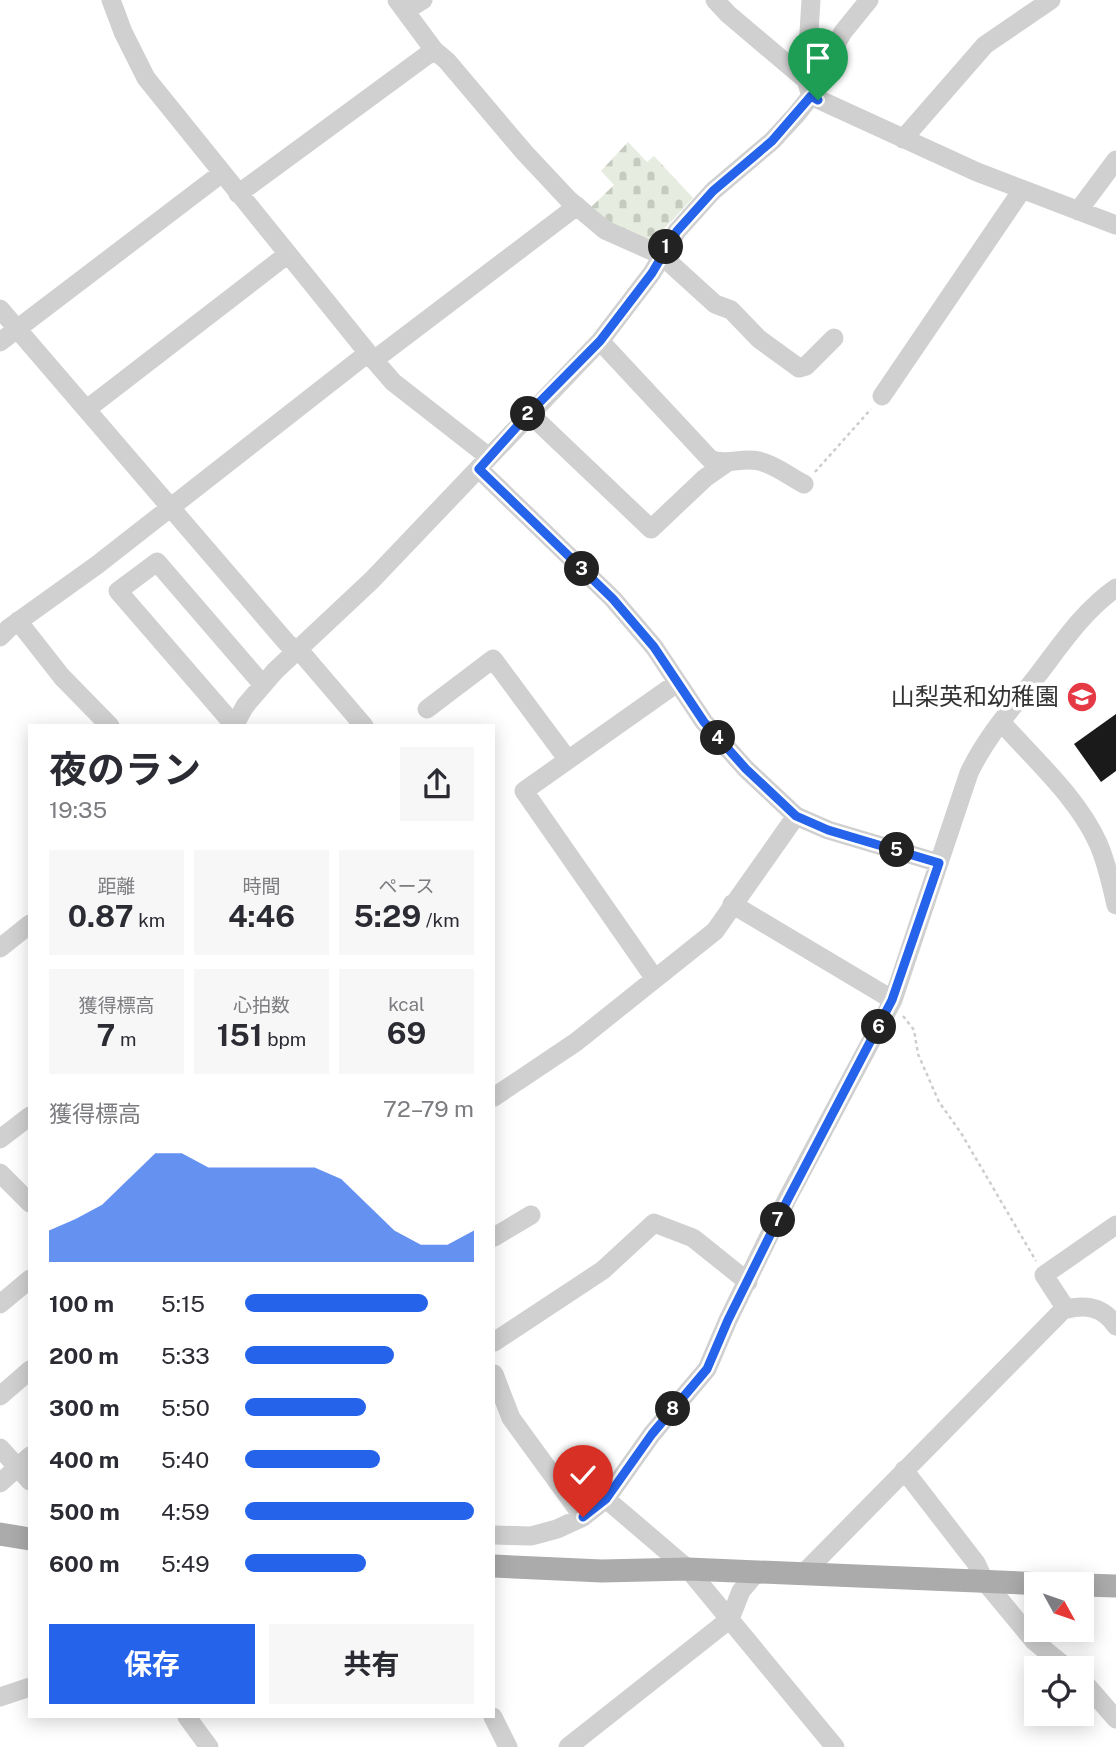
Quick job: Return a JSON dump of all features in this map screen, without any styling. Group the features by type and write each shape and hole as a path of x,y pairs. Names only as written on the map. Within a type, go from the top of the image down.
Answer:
{"main road":[{"path":"0,1534 28,1539"},
{"path":"495,1566 602,1571 688,1569 1024,1583"},
{"path":"1094,1585 1116,1586"}],"street":[{"path":"111,0 122,32 146,78 371,356 393,382 484,463 613,599 654,647 704,722 754,777 796,816 828,830 939,863"},
{"path":"423,0 401,5 434,50 447,61 524,152 577,206 605,230 622,235 661,255 715,304 731,310 759,339 799,368 806,366 834,338"},
{"path":"715,0 809,88 903,139 1022,190 1116,225"},
{"path":"809,88 811,0"},
{"path":"235,724 245,706 296,649 372,580 600,341 652,273 677,231 713,191 772,141 843,32 869,0"},
{"path":"903,139 985,45 1051,0"},
{"path":"238,194 434,50"},
{"path":"1078,211 1116,160"},
{"path":"0,342 11,321 222,173"},
{"path":"883,396 1022,190"},
{"path":"0,637 371,356 577,206"},
{"path":"86,409 288,254"},
{"path":"11,321 287,643 296,649 362,724"},
{"path":"600,341 710,459 720,464 761,461 804,484"},
{"path":"529,413 651,530 705,478 729,462"},
{"path":"232,724 118,591 157,562 263,685"},
{"path":"495,1535 531,1536 557,1529 583,1517 606,1499 652,1434 707,1369 728,1320 788,1199 891,1003 968,773 982,746 1081,619 1116,588"},
{"path":"18,621 62,677 108,724"},
{"path":"427,709 493,659 568,760"},
{"path":"655,979 524,791 677,683"},
{"path":"1001,722 1072,802 1098,842 1116,905"},
{"path":"495,1096 576,1042 715,931 796,816"},
{"path":"732,904 891,1003"},
{"path":"0,948 28,926"},
{"path":"0,1139 28,1118"},
{"path":"0,1173 28,1201"},
{"path":"495,1236 531,1215"},
{"path":"495,1341 603,1270 654,1223 693,1238 748,1282"},
{"path":"1066,1309 1044,1275 1116,1225"},
{"path":"0,1304 28,1281"},
{"path":"803,1574 1066,1309 1075,1306 1095,1308 1109,1316 1116,1326"},
{"path":"0,1396 28,1372"},
{"path":"495,1377 511,1418 583,1517"},
{"path":"0,1448 25,1468 0,1483"},
{"path":"904,1470 976,1563 985,1582 1034,1641 1052,1656"},
{"path":"606,1499 688,1569 835,1747"},
{"path":"568,1747 730,1619 741,1591 757,1572"},
{"path":"0,1697 28,1688"},
{"path":"1094,1693 1116,1718"},
{"path":"188,1718 209,1747"},
{"path":"494,1718 508,1747"}],"path":[{"path":"804,484 883,396"},
{"path":"891,1003 914,1030 918,1054 939,1102 961,1133 1044,1275"}],"green space":[{"path":"628,142 647,162 654,156 693,198 651,243 604,222 590,208 614,185 601,171"}],"building":[{"path":"1116,714 1116,771 1101,782 1074,744"}],"place":[{"name":"山梨英和幼稚園","path":"1082,697"}],"route":[{"path":"583,1517 606,1499 652,1434 707,1369 728,1320 788,1199 892,1000 939,863 828,830 796,816 746,769 704,722 654,647 613,599 479,469 529,413 600,341 652,273 677,231 713,191 772,141 811,96 818,100"}]}
